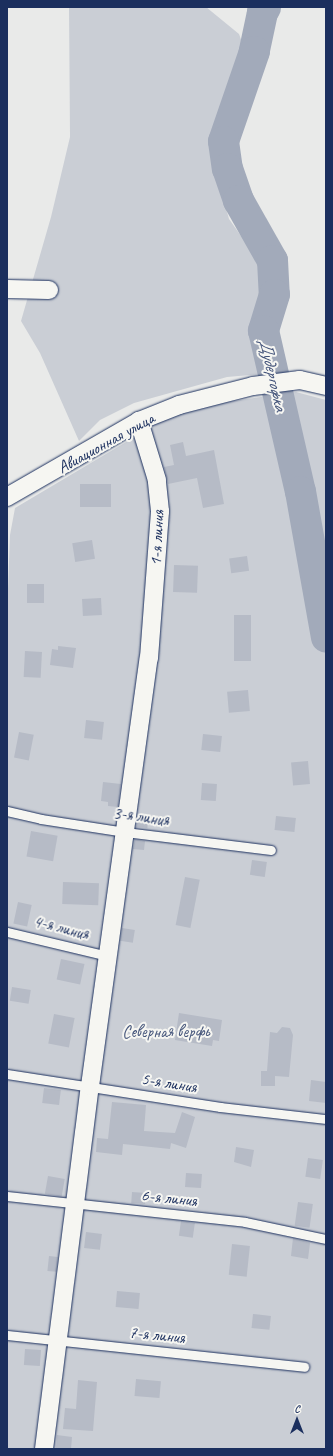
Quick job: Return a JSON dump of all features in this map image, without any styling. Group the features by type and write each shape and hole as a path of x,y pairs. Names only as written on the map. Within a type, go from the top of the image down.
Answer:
{"street":[{"path":"7,289 49,290"},
{"name":"Авиационная улица","path":"7,497 139,420 179,405 240,388 253,386 300,380 326,386"},
{"name":"1-я линия","path":"44,1449 90,1086 149,658 160,511 157,480 139,420"}],"lane":[{"name":"3-я линия","path":"7,811 41,819 125,832 272,850"},
{"name":"4-я линия","path":"7,932 108,956"},
{"name":"5-я линия","path":"7,1074 220,1107 326,1119"},
{"name":"6-я линия","path":"7,1196 246,1222 326,1239"},
{"name":"7-я линия","path":"7,1334 304,1367"}],"green space":[{"path":"69,7 206,7 239,34 243,45 233,68 233,95 215,132 221,190 229,219 241,236 250,241 260,253 265,266 265,287 259,299 254,323 255,338 263,374 227,377 134,403 100,420 79,441 40,353 21,321 51,217 70,137"},
{"name":"Северная верфь","path":"296,392 326,400 326,1449 7,1449 7,616 10,535 15,508 143,432 153,421 206,405"}],"building":[{"path":"183,442 186,456 214,450 224,504 203,508 197,478 168,484 164,467 174,465 170,445"},
{"path":"80,484 111,484 111,507 80,507"},
{"path":"92,540 95,559 75,562 72,543"},
{"path":"247,556 249,571 231,573 229,559"},
{"path":"174,565 198,566 197,593 173,592"},
{"path":"27,584 44,584 44,603 27,603"},
{"path":"101,598 102,615 83,616 82,599"},
{"path":"234,615 251,615 251,661 234,661"},
{"path":"58,646 76,648 73,668 50,665 52,649 58,650"},
{"path":"25,651 42,652 41,678 24,677"},
{"path":"248,690 250,711 229,713 227,692"},
{"path":"86,720 104,722 102,740 84,738"},
{"path":"19,732 34,735 29,760 14,758"},
{"path":"203,734 222,736 220,752 201,750"},
{"path":"308,761 310,784 293,785 291,762"},
{"path":"103,782 121,784 118,807 108,806 108,802 101,801"},
{"path":"202,783 217,784 216,801 201,800"},
{"path":"276,816 296,818 294,832 275,830"},
{"path":"137,820 148,821 147,828 136,827"},
{"path":"31,831 58,836 53,861 26,857"},
{"path":"135,839 145,841 144,850 133,849"},
{"path":"252,860 267,862 265,877 250,875"},
{"path":"185,877 200,880 190,928 176,925"},
{"path":"63,882 99,883 98,905 62,904"},
{"path":"18,902 32,905 27,926 13,924"},
{"path":"122,928 135,930 133,943 120,941"},
{"path":"61,959 84,964 80,985 57,980"},
{"path":"12,987 31,990 29,1004 10,1001"},
{"path":"179,1013 222,1020 219,1041 213,1040 212,1046 175,1040"},
{"path":"54,1014 75,1018 69,1047 48,1043"},
{"path":"282,1027 290,1028 293,1035 289,1077 275,1076 275,1086 261,1086 261,1071 267,1071 270,1032 277,1033"},
{"path":"311,1080 326,1082 326,1103 309,1101"},
{"path":"44,1088 61,1090 59,1105 42,1103"},
{"path":"112,1102 146,1105 144,1131 175,1133 182,1112 195,1117 186,1148 171,1143 170,1149 123,1144 122,1155 96,1152 97,1138 108,1139"},
{"path":"236,1147 254,1150 251,1167 234,1162"},
{"path":"308,1158 323,1160 320,1179 305,1177"},
{"path":"186,1173 202,1174 201,1188 185,1187"},
{"path":"48,1176 65,1179 62,1197 45,1194"},
{"path":"132,1192 146,1193 145,1204 131,1203"},
{"path":"298,1202 313,1204 310,1228 295,1226"},
{"path":"181,1221 195,1223 193,1238 179,1236"},
{"path":"86,1232 102,1234 100,1250 84,1248"},
{"path":"293,1238 310,1243 308,1259 291,1256"},
{"path":"232,1244 250,1246 247,1277 229,1275"},
{"path":"49,1256 58,1257 56,1272 47,1271"},
{"path":"117,1291 140,1293 139,1309 116,1307"},
{"path":"253,1314 271,1316 269,1330 252,1328"},
{"path":"25,1349 41,1350 40,1366 24,1365"},
{"path":"136,1379 161,1381 159,1398 135,1396"},
{"path":"78,1380 97,1382 93,1431 63,1429 65,1408 76,1409"},
{"path":"57,1435 72,1437 71,1449 56,1449"}],"waterway":[{"name":"Дудергофка","path":"265,7 262,12 254,51 223,141 227,168 238,200 272,260 274,294 263,330 300,491 326,637"}]}
